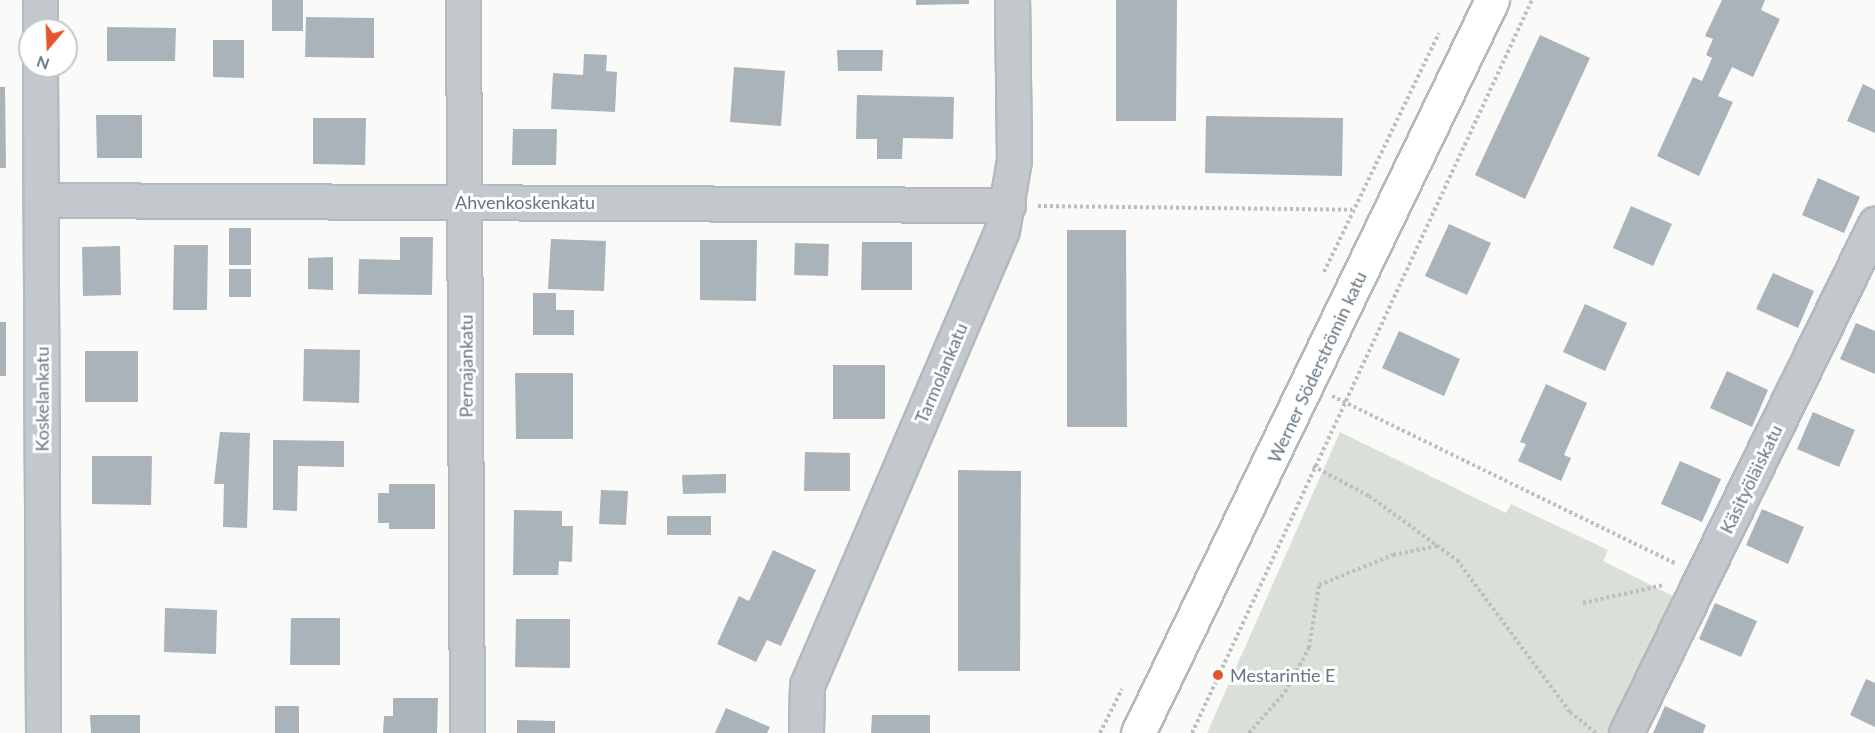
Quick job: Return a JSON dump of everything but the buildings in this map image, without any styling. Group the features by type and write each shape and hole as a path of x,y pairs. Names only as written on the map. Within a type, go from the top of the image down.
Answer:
{"street":[{"path":"40,0 40,18"},
{"name":"Pernajankatu","path":"463,0 468,733"},
{"name":"Tarmolankatu","path":"806,733 807,685 1002,230 1008,206 1014,160 1012,0"},
{"name":"Werner Söderströmin katu","path":"1138,733 1309,385 1492,0"},
{"name":"Koskelankatu","path":"40,78 43,733"},
{"name":"Ahvenkoskenkatu","path":"41,200 1008,206"},
{"name":"Käsityöläiskatu","path":"1626,733 1875,224"}],"path":[{"path":"1192,733 1342,401 1532,0"},
{"path":"1008,206 1352,210"},
{"path":"1309,385 1703,578"},
{"path":"1313,466 1370,496 1438,546 1483,592 1570,712 1596,733"},
{"path":"1249,733 1285,692 1300,666 1313,631 1319,585 1393,555 1438,546"},
{"path":"1583,603 1703,578"}],"shaded area":[{"path":"1340,432 1506,513 1511,504 1608,550 1603,561 1677,598 1612,733 1207,733"}],"place":[{"name":"Mestarintie E","path":"1218,675"}]}
